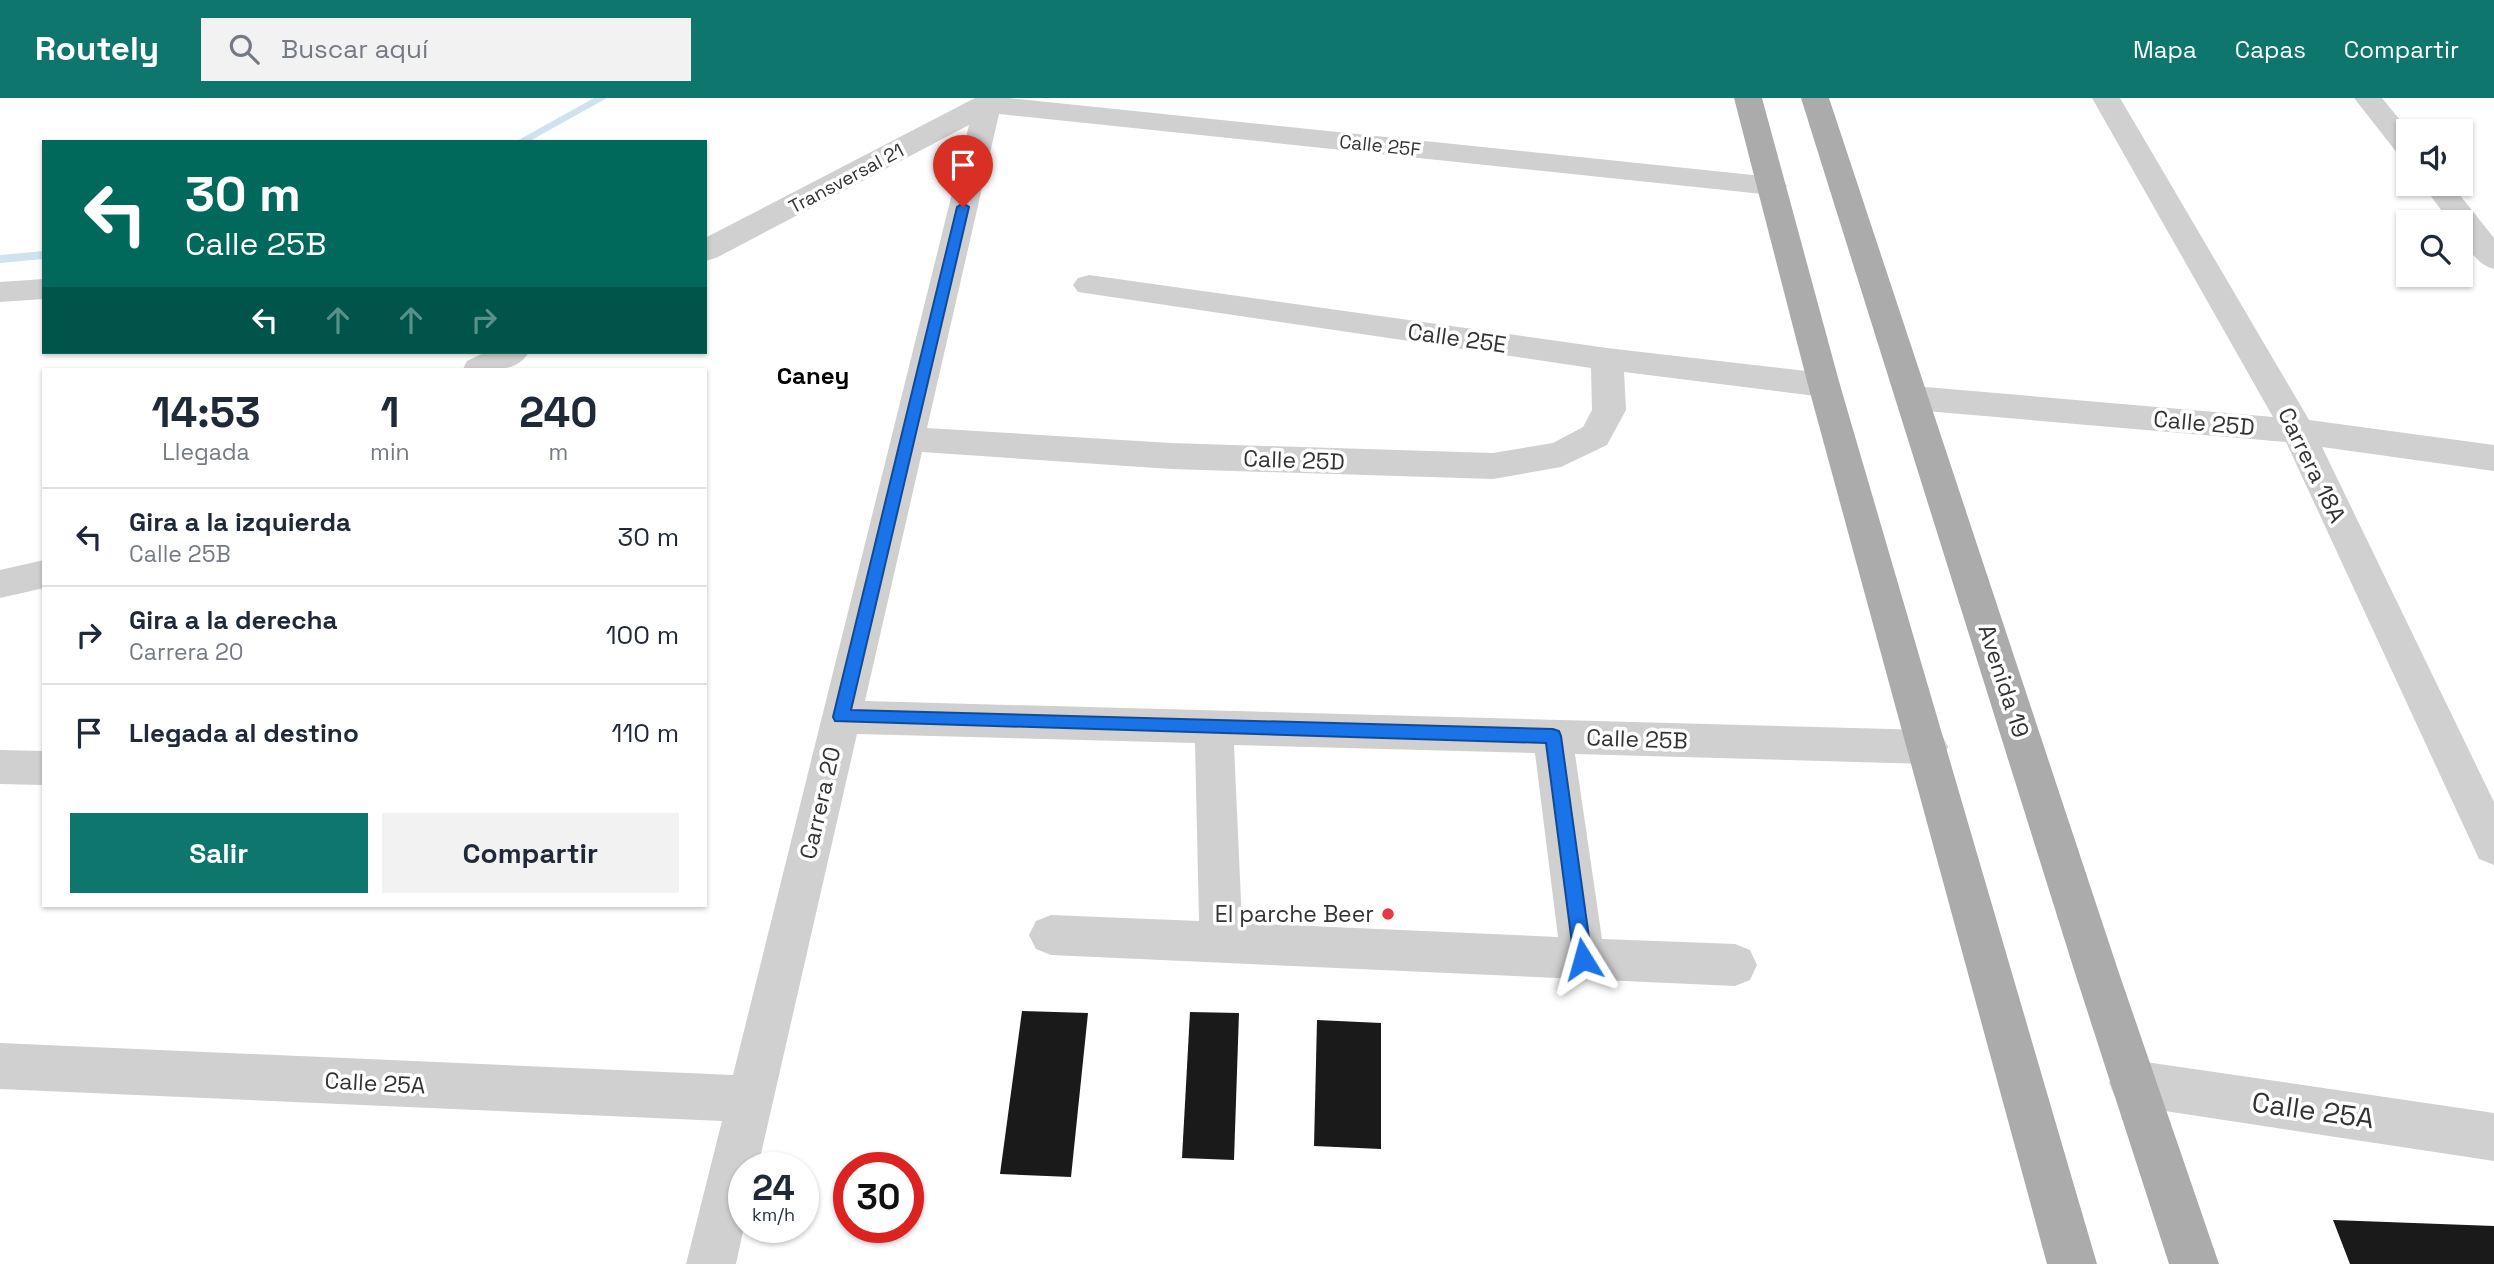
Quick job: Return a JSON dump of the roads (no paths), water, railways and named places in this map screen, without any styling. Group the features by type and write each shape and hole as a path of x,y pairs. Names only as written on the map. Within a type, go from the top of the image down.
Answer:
{"main road":[{"path":"1748,98 1825,385 2072,1264"},
{"name":"Avenida 19","path":"1815,98 1914,398 2132,1083 2194,1264"}],"street":[{"name":"Carrera 18A","path":"2106,98 2298,431 2494,846"},
{"path":"2368,98 2396,133"},
{"name":"Calle 25F","path":"988,101 1772,186"},
{"name":"Transversal 21","path":"707,250 988,101"},
{"name":"Carrera 20","path":"711,1264 988,101"},
{"path":"2444,196 2494,259"},
{"name":"Calle 25E","path":"1089,285 1607,359 1825,385"},
{"path":"0,292 42,289"},
{"path":"481,368 509,354"},
{"name":"Calle 25D","path":"908,439 1171,456 1493,466 1560,454 1595,436 1609,410 1607,359"},
{"name":"Calle 25D","path":"1914,398 2298,431 2494,458"},
{"path":"0,584 42,574"},
{"name":"Calle 25B","path":"841,717 1928,747"},
{"path":"1214,727 1221,943"},
{"path":"1553,736 1583,959"},
{"path":"0,767 42,768"},
{"path":"1051,935 1735,965"},
{"name":"Calle 25A","path":"0,1066 750,1100"},
{"name":"Calle 25A","path":"2132,1083 2494,1137"}],"waterway":[{"path":"524,140 602,98"},
{"path":"0,259 42,255"}],"place":[{"name":"El parche Beer","path":"1388,914"}],"district":[{"name":"Caney","path":"813,376"}]}
